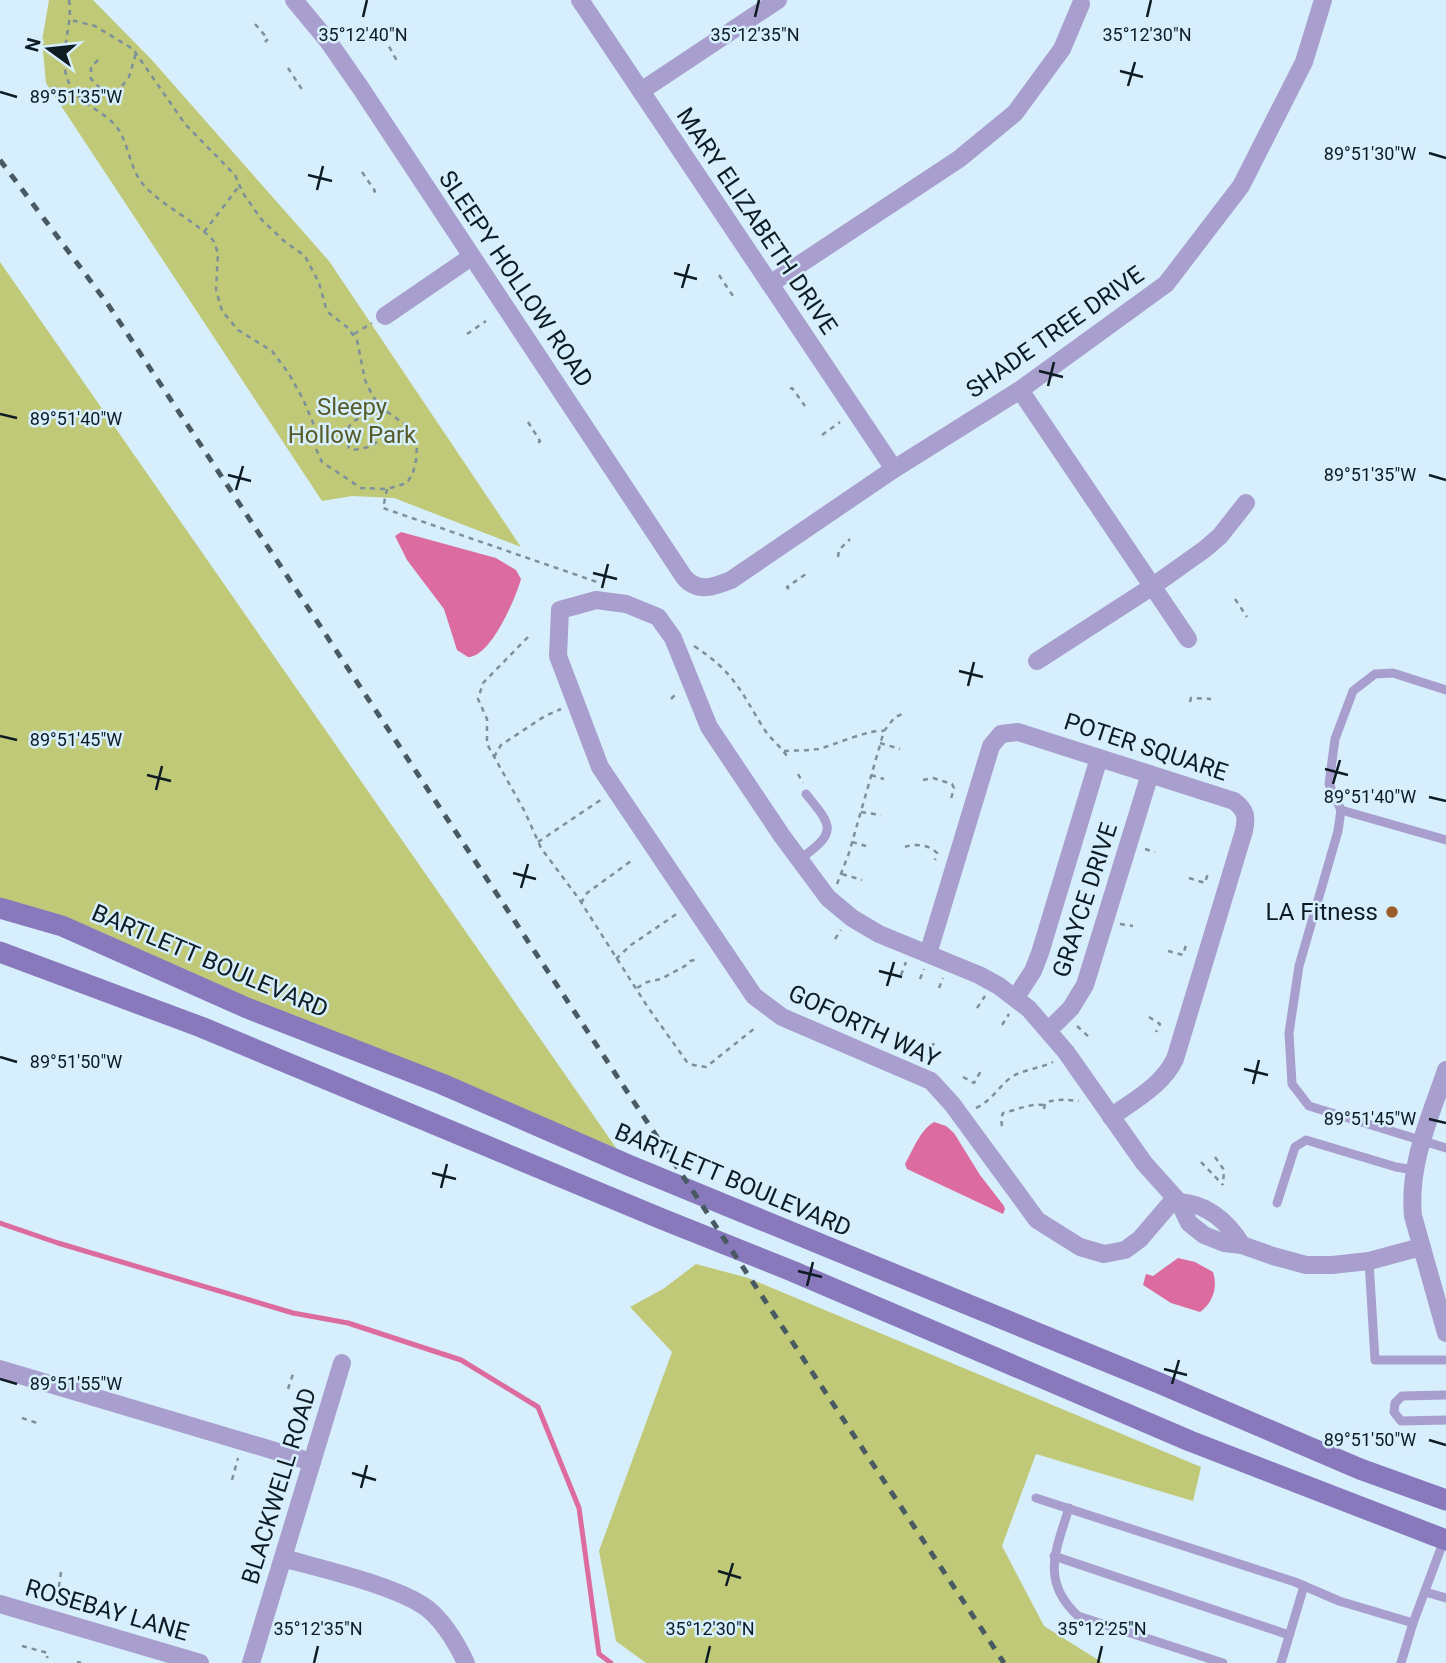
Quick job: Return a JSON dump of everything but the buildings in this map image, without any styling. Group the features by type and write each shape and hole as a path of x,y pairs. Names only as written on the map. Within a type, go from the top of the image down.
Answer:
{"main road":[{"name":"BARTLETT BOULEVARD","path":"0,908 62,926 247,1008 442,1084 628,1165 1360,1469 1446,1500"},
{"path":"0,952 201,1027 662,1219 792,1270 1190,1441 1445,1538"}],"street":[{"name":"SLEEPY HOLLOW ROAD","path":"294,0 329,42 684,577 695,586"},
{"name":"MARY ELIZABETH DRIVE","path":"580,0 894,469"},
{"path":"642,91 778,0"},
{"name":"SHADE TREE DRIVE","path":"695,586 718,586 731,580 894,469 1020,390 1166,284 1241,186 1304,62 1322,0"},
{"path":"770,284 959,159 1015,113 1062,49 1080,4"},
{"path":"385,316 471,257"},
{"path":"1020,390 1188,639"},
{"path":"1037,661 1153,586 1220,536 1246,503"},
{"name":"GOFORTH WAY","path":"799,860 709,727 673,638 658,617 626,604 596,600 560,610 558,656 600,766 748,989 782,1017 916,1072 931,1081 1037,1220 1087,1250 1104,1254 1125,1250 1140,1239 1177,1200"},
{"name":"POTER SQUARE","path":"928,954 991,746 997,737 1018,732 1234,801 1245,813 1246,820 1175,1059 1157,1084 1111,1117"},
{"name":"GRAYCE DRIVE","path":"1014,1003 1041,953 1099,758"},
{"name":"GRAYCE DRIVE","path":"1049,1030 1071,1008 1086,985 1150,774"},
{"path":"799,860 828,898 852,918 879,934 979,975 1049,1030 1158,1181 1177,1200 1201,1206 1220,1218 1242,1245 1306,1265 1369,1261 1422,1247"},
{"path":"1446,1070 1414,1170 1413,1216 1446,1333"},
{"name":"BLACKWELL ROAD","path":"251,1663 342,1363"},
{"path":"0,1369 312,1462"},
{"path":"283,1558 400,1594 422,1605 444,1627 466,1663"},
{"name":"ROSEBAY LANE","path":"0,1604 200,1663"}],"lane":[{"path":"1446,690 1393,673 1375,674 1353,691 1335,739 1329,784 1341,810 1338,831 1298,966 1289,1033 1292,1084 1309,1106 1446,1149"},
{"path":"799,860 820,844 828,826 826,819 806,794"},
{"path":"1341,810 1446,840"},
{"path":"1277,1203 1295,1147 1306,1140 1414,1170"},
{"path":"1369,1261 1375,1360 1446,1360"},
{"path":"1446,1395 1402,1396 1395,1404 1394,1412 1401,1421 1446,1420"},
{"path":"1036,1497 1304,1586 1339,1601 1413,1623"},
{"path":"1069,1508 1054,1556 1053,1575 1069,1608 1079,1616 1223,1663"},
{"path":"1401,1663 1445,1538"},
{"path":"1054,1556 1289,1635"},
{"path":"1281,1663 1304,1586"},
{"path":"1425,1592 1446,1598"}],"path":[{"path":"69,0 71,20 64,69 76,94 118,129 133,169 144,185 204,232 217,247 216,290 222,311 238,330 272,351 289,374 314,425 316,449 322,462 361,488 387,489 407,483 413,473 417,446 414,434 410,428 382,408 372,395 365,380 354,334 330,314 319,283 305,256 261,219 235,175 185,124 136,53 95,26 71,20"},
{"path":"255,24 268,39 265,42"},
{"path":"389,39 386,41 397,61"},
{"path":"98,60 91,67 90,79 102,90 118,91 129,77 136,53"},
{"path":"288,68 303,91"},
{"path":"362,172 375,191 373,193"},
{"path":"204,232 240,185"},
{"path":"719,275 733,296 730,298"},
{"path":"467,334 486,321"},
{"path":"790,389 793,388 805,406"},
{"path":"377,442 354,450 349,448 346,436 356,419 382,408"},
{"path":"528,422 540,441 538,443"},
{"path":"822,435 840,422"},
{"path":"838,556 839,550 850,539"},
{"path":"789,589 788,587 806,574"},
{"path":"1235,599 1247,617"},
{"path":"528,637 491,674 480,692 479,703 487,719 487,744 538,842 582,903 671,1043 693,1066 706,1067 755,1028"},
{"path":"671,699 681,690"},
{"path":"1190,702 1191,698 1211,699"},
{"path":"494,757 501,745 545,716 567,707"},
{"path":"836,885 842,874 884,732 895,717 905,713"},
{"path":"783,751 807,751 877,730 884,732"},
{"path":"880,743 900,748"},
{"path":"871,775 884,779"},
{"path":"923,780 933,778 952,784 954,788 951,799"},
{"path":"538,842 607,796"},
{"path":"860,812 881,815"},
{"path":"852,842 866,846"},
{"path":"905,847 915,844 935,850 935,860"},
{"path":"582,903 587,892 631,861"},
{"path":"1189,878 1205,883 1208,873"},
{"path":"842,874 862,880"},
{"path":"616,959 631,945 684,910"},
{"path":"1114,923 1133,926"},
{"path":"1168,951 1183,956 1186,945"},
{"path":"636,989 699,958"},
{"path":"901,975 908,958"},
{"path":"939,988 945,972"},
{"path":"977,1008 988,991"},
{"path":"1002,1024 1014,1003"},
{"path":"1149,1017 1160,1024 1156,1032"},
{"path":"1073,1020 1091,1039"},
{"path":"918,1051 929,1055 935,1040"},
{"path":"961,1117 992,1098 1017,1074 1046,1066 1066,1052"},
{"path":"963,1077 974,1083 982,1069"},
{"path":"1002,1126 1003,1113 1035,1104 1044,1107 1048,1101 1066,1098 1078,1102 1086,1099"},
{"path":"1201,1162 1223,1185 1224,1170 1215,1157"},
{"path":"288,1389 294,1371"},
{"path":"22,1418 37,1423 36,1426"},
{"path":"232,1480 238,1458"},
{"path":"61,1572 59,1586 66,1592"},
{"path":"284,1622 309,1629"},
{"path":"22,1646 48,1654 47,1658"}],"green space":[{"name":"Sleepy Hollow Park","path":"49,0 93,0 151,59 329,261 521,547 394,498 352,496 322,501 46,83 42,41"},
{"path":"0,262 628,1165 0,908"},
{"path":"696,1264 748,1278 1201,1467 1193,1501 1036,1454 1002,1546 1044,1626 1103,1663 646,1663 616,1641 599,1551 672,1352 630,1307 663,1289"}],"shaded area":[{"path":"401,532 496,558 516,570 521,579 508,612 493,638 476,655 468,657 457,650 444,609 407,560 395,536"},
{"path":"934,1122 946,1126 954,1133 980,1175 1004,1206 1003,1214 907,1169 905,1164 917,1141"},
{"path":"1178,1258 1195,1262 1213,1272 1213,1294 1200,1312 1171,1303 1143,1285 1146,1274 1153,1276"}],"waterway":[{"path":"0,1223 293,1313 348,1323 461,1360 538,1407 579,1508 599,1654 611,1663"}],"railway":[{"path":"0,160 107,303 1004,1663"}],"place":[{"name":"LA Fitness","path":"1392,912"}]}
